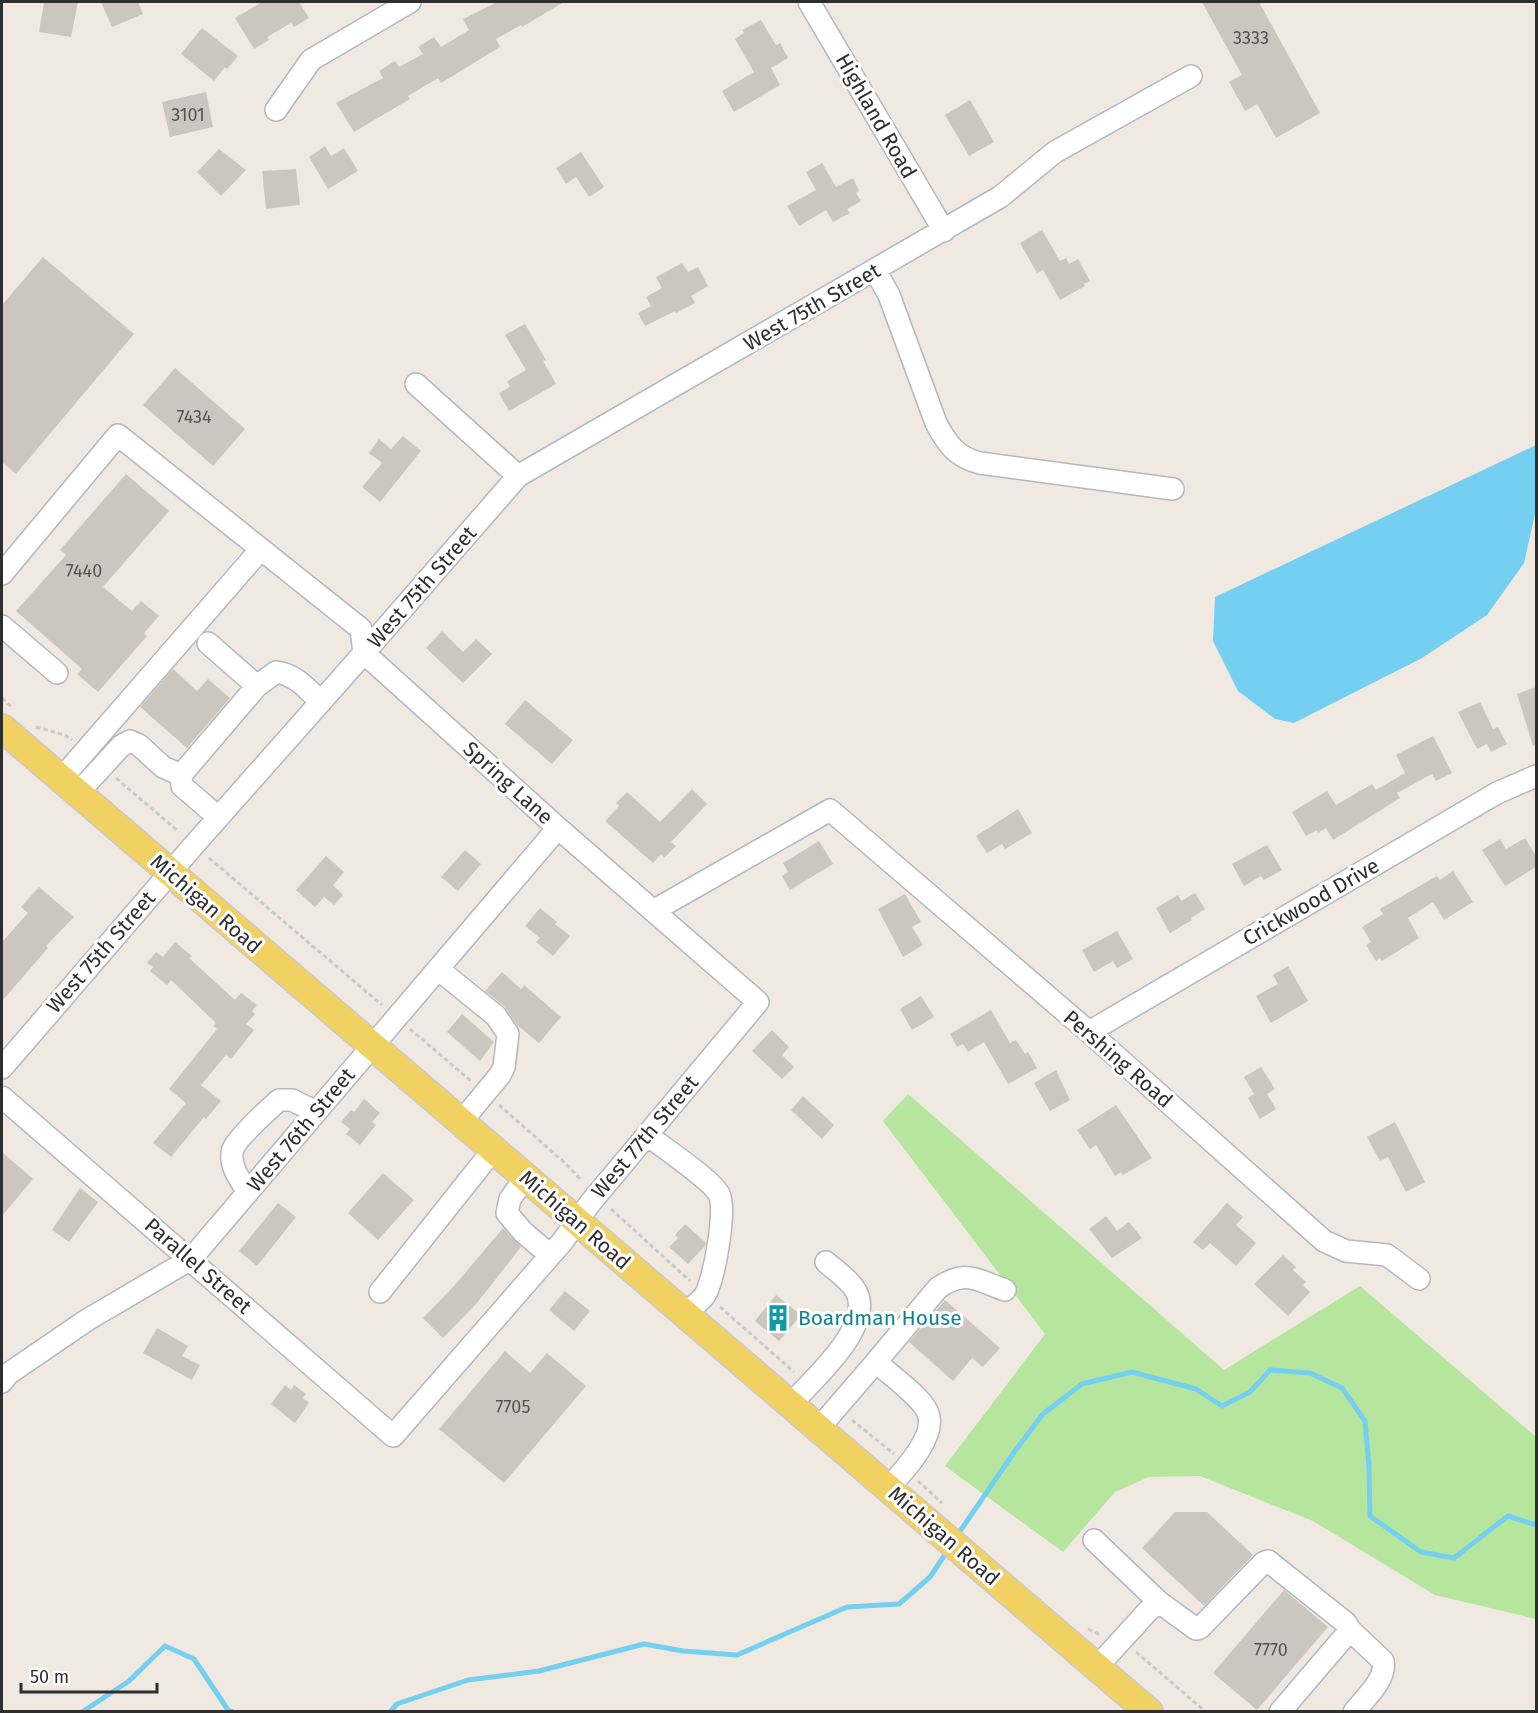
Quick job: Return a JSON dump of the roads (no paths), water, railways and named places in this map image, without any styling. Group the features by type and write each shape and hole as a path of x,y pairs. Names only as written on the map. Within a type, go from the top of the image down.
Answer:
{"main road":[{"name":"Michigan Road","path":"2,728 1149,1712"}],"street":[{"path":"276,110 312,60 410,2"},
{"name":"Highland Road","path":"809,2 944,231"},
{"name":"West 75th Street","path":"2,1068 169,873 519,476 944,231 1000,197 1055,152 1191,76"},
{"path":"875,270 890,295 936,423 944,439 966,459 980,463 1173,489"},
{"path":"416,384 519,476"},
{"path":"2,574 118,435 361,629 364,653"},
{"path":"69,786 266,554"},
{"path":"2,626 57,673"},
{"path":"208,644 257,686"},
{"name":"Spring Lane","path":"364,653 558,828 758,1002"},
{"path":"218,817 182,786 181,775 257,686 276,672 285,673 297,679 321,702"},
{"path":"69,786 130,741 139,745 164,767 181,775"},
{"name":"Crickwood Drive","path":"1089,1032 1497,793 1536,776"},
{"name":"Pershing Road","path":"653,911 830,810 1089,1032 1324,1241 1346,1251 1387,1255 1419,1279"},
{"name":"West 76th Street","path":"2,1382 8,1374 87,1320 191,1259 558,828"},
{"path":"438,969 496,1016 508,1034 504,1067 500,1075 461,1122"},
{"name":"West 77th Street","path":"393,1436 550,1255 591,1202 758,1002"},
{"name":"Parallel Street","path":"2,1097 393,1436"},
{"path":"248,1192 233,1167 233,1149 255,1122 279,1100 292,1100 316,1112"},
{"path":"647,1135 711,1185 720,1196 721,1218 714,1265 705,1294 685,1314"},
{"path":"380,1292 494,1150"},
{"path":"525,1178 510,1198 507,1213 523,1232 550,1255"},
{"path":"791,1404 840,1352 857,1318 859,1304 855,1289 826,1262"},
{"path":"819,1428 938,1288 949,1281 965,1276 1005,1290"},
{"path":"876,1362 920,1401 927,1410 930,1420 928,1435 906,1468 889,1487"},
{"path":"1094,1540 1159,1602 1196,1629 1200,1628 1263,1563 1268,1561 1346,1623 1350,1630 1383,1660 1385,1667 1382,1677 1354,1712"},
{"path":"1097,1667 1159,1602"},
{"path":"1280,1712 1350,1630"}],"water":[{"path":"1536,445 1535,514 1524,563 1487,615 1422,658 1294,723 1275,719 1238,691 1213,641 1215,597"}],"waterway":[{"path":"956,1537 1043,1414 1082,1384 1132,1372 1196,1389 1222,1406 1250,1392 1270,1370 1310,1373 1342,1388 1365,1421 1370,1516 1421,1552 1454,1558 1508,1516 1536,1525"},
{"path":"390,1712 397,1704 468,1680 539,1671 644,1644 683,1651 737,1655 847,1607 899,1604 930,1577 948,1550"},
{"path":"82,1712 129,1681 165,1646 194,1659 228,1710 233,1712"}],"place":[{"name":"Boardman House","path":"778,1318"}]}
